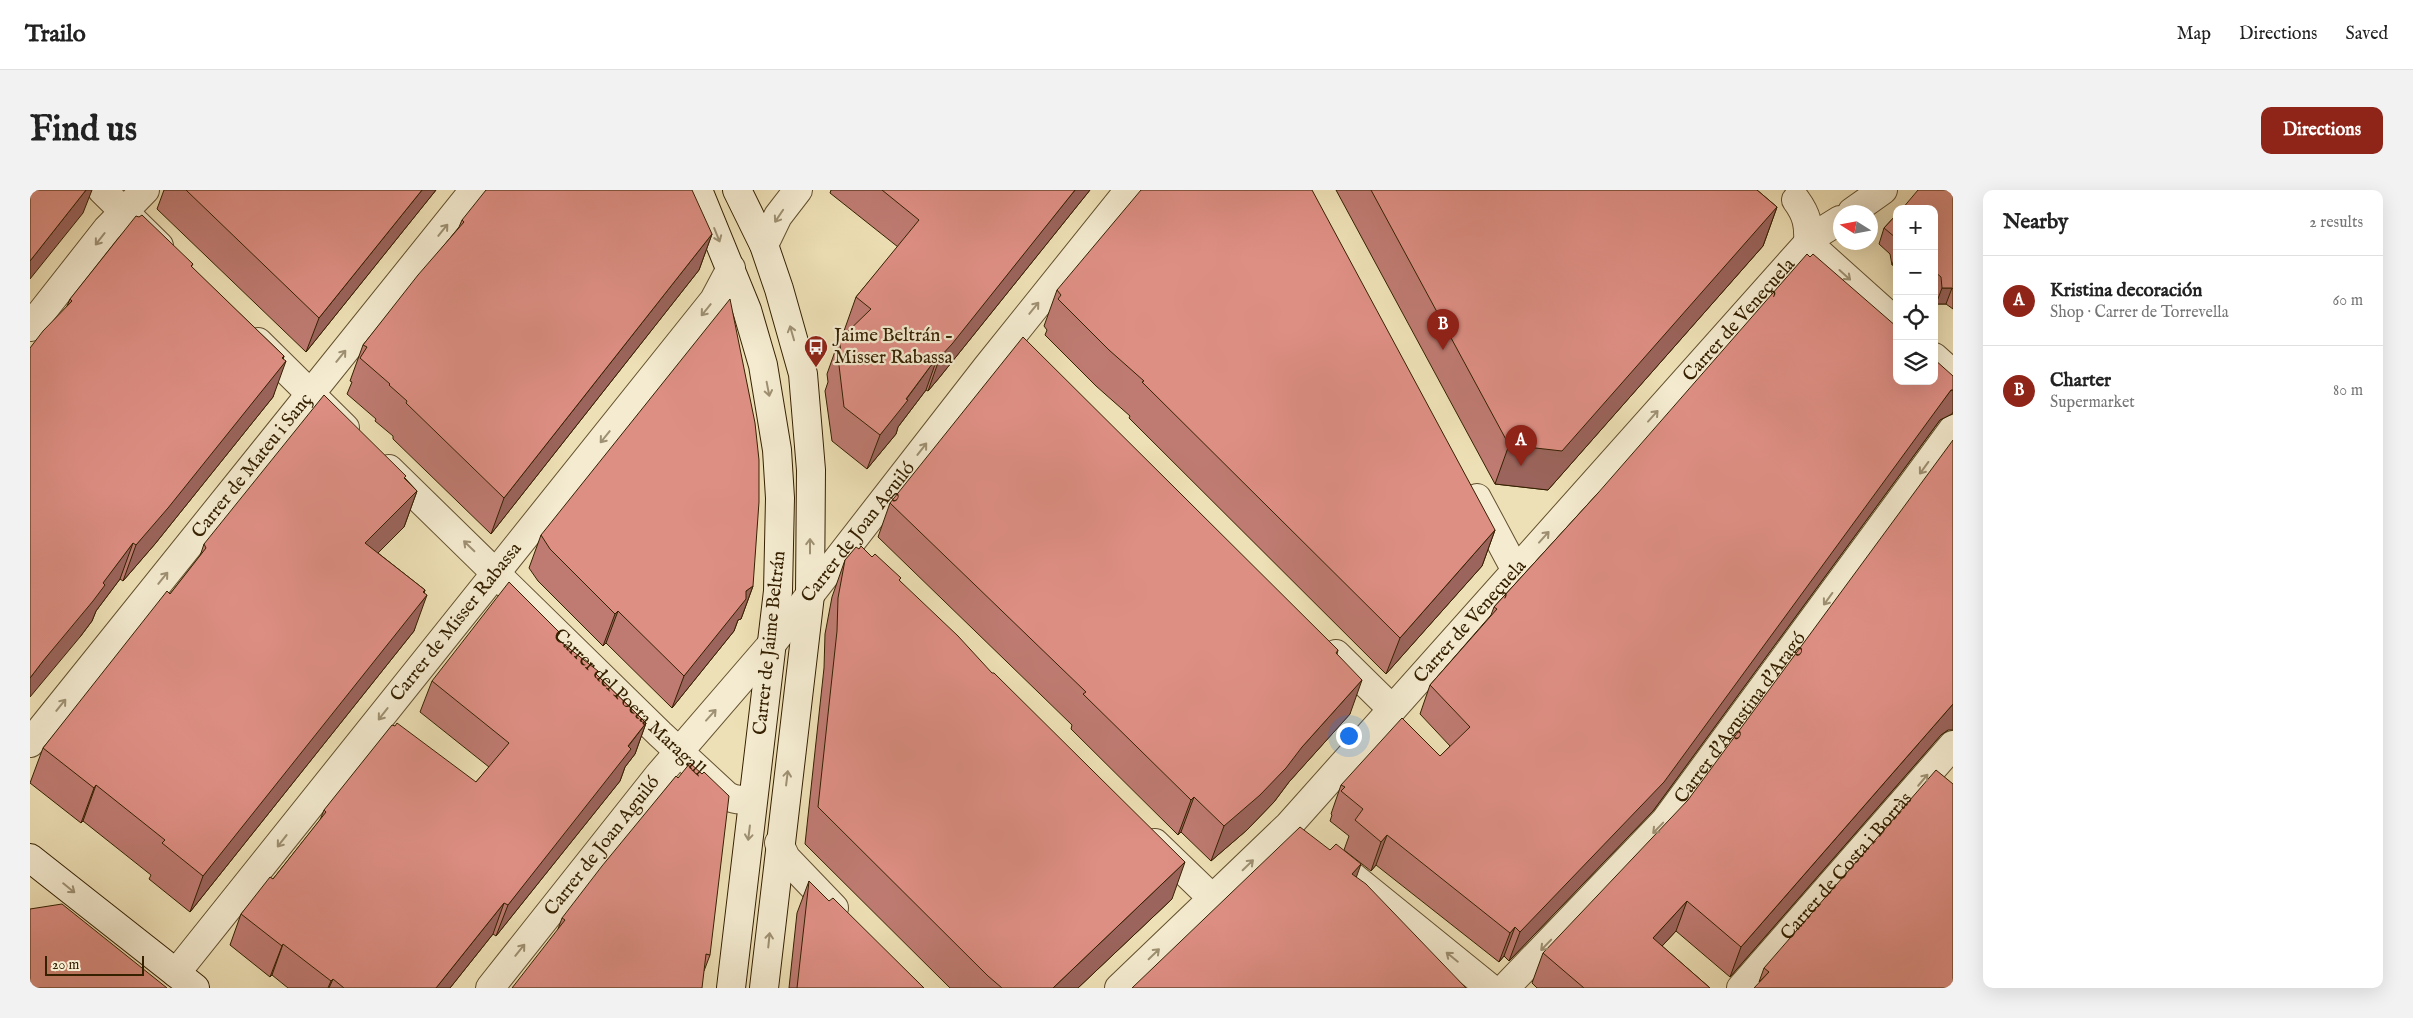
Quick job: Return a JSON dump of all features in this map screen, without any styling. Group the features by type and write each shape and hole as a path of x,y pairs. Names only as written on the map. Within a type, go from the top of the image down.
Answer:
{"street":[{"path":"102,190 126,211 176,262"},
{"path":"30,327 108,229 145,190"},
{"name":"Carrer de Mateu i Sanç","path":"30,743 474,190"},
{"name":"Carrer de Jaime Beltrán","path":"698,190 747,310 763,364 777,450 780,542 778,591 731,988"},
{"name":"Carrer de Jaime Beltrán","path":"737,190 764,245 779,289 803,374 811,470 810,595 779,843 764,988"},
{"path":"764,245 778,216 798,190"},
{"name":"Carrer de Joan Aguiló","path":"490,988 679,751 771,645 810,595 858,552 1021,345 1129,190"},
{"path":"1862,205 1883,190"},
{"path":"1790,195 1815,214 1833,218"},
{"path":"1790,195 1805,213 1809,227 1808,243 1893,319"},
{"name":"Carrer de Veneçuela","path":"1119,988 1289,825 1515,569 1808,243 1833,224"},
{"name":"Carrer de Misser Rabassa","path":"185,980 497,573 714,300 731,268"},
{"name":"Carrer del Poeta Maragall","path":"237,322 727,796 735,800 746,800 753,796"},
{"path":"1938,361 1953,374"},
{"name":"Carrer d'Agustina d'Aragó","path":"1505,988 1665,821 1953,429"},
{"path":"1465,476 1515,569"},
{"path":"1318,637 1392,709"},
{"name":"Carrer de Costa i Borràs","path":"1741,988 1953,745"},
{"path":"1289,825 1312,844"},
{"path":"1139,826 1212,898"},
{"path":"779,843 786,858 792,865 854,927"},
{"path":"31,860 185,980"},
{"path":"1335,862 1490,988"}],"building":[{"path":"30,190 86,190 30,261"},
{"path":"186,190 422,190 319,318"},
{"path":"486,190 692,190 712,234 504,498 406,403 407,401 390,384 360,358 367,347 363,345 418,275 464,222 462,220"},
{"path":"882,190 1075,190 952,344 940,357 938,356 906,399 908,400 880,435 844,407 838,357 842,356 839,340 871,309 856,297 919,220"},
{"path":"1141,190 1312,190 1495,530 1400,638 1142,382 1144,381 1109,350 1058,299 1061,295 1057,290"},
{"path":"1371,190 1757,190 1777,207 1562,451 1509,445"},
{"path":"1918,190 1953,190 1953,289 1942,288 1941,277 1938,274 1938,205 1905,205"},
{"path":"142,215 193,264 191,266 284,356 282,358 286,361 168,508 136,545 133,543 103,583 105,585 93,601 30,678 30,348 43,331 72,301 70,299 136,216"},
{"path":"1893,218 1893,236 1884,228"},
{"path":"1807,254 1810,257 1813,254 1893,324 1893,385 1938,385 1938,363 1953,376 1953,390 1951,390 1664,782 1520,932 1515,927 1510,933 1387,835 1381,842 1355,820 1363,809 1341,791 1345,787 1341,785 1402,718 1440,756 1470,727 1430,685 1497,609 1494,607 1598,493"},
{"path":"730,299 755,423 759,460 759,502 753,586 746,591 746,599 684,676 618,611 615,614 550,549 541,535"},
{"path":"1023,337 1338,650 1336,653 1362,680 1302,747 1286,768 1260,795 1224,826 1194,797 1191,800 1083,694 1086,692 890,503"},
{"path":"324,395 406,476 404,478 417,491 365,543 425,590 423,592 427,595 203,876 162,843 165,840 96,785 94,788 43,748 167,591 170,594 206,548 204,544"},
{"path":"1953,440 1953,704 1741,947 1687,901 1653,938 1710,988 1584,988 1543,953 1688,800"},
{"path":"861,546 872,557 875,554 901,578 899,580 958,636 992,673 1185,862 1053,988 1002,988 818,807 837,631 838,598 845,560 856,547 859,549"},
{"path":"509,582 560,633 556,638 598,671 596,674 646,723 628,746 631,749 508,905 504,903 436,988 344,988 333,979 331,981 283,944 282,946 241,914 270,877 273,879 326,812 324,810 392,725 395,726 397,723 476,782 509,743 432,681"},
{"path":"690,763 702,774 704,772 729,796 710,955 706,954 702,988 512,988 565,920 562,918 602,866 676,776 678,778"},
{"path":"1936,770 1953,784 1953,988 1754,988 1769,972 1764,968"},
{"path":"1300,827 1330,850 1336,844 1361,864 1352,874 1366,884 1466,988 1132,988"},
{"path":"809,881 829,901 833,898 924,988 797,988"},
{"path":"62,904 167,988 30,988 30,909"}],"place":[{"name":"Charter","path":"1443,350"},
{"name":"Jaime Beltrán - Misser Rabassa","path":"816,368"},
{"name":"Kristina decoración","path":"1521,466"}]}
